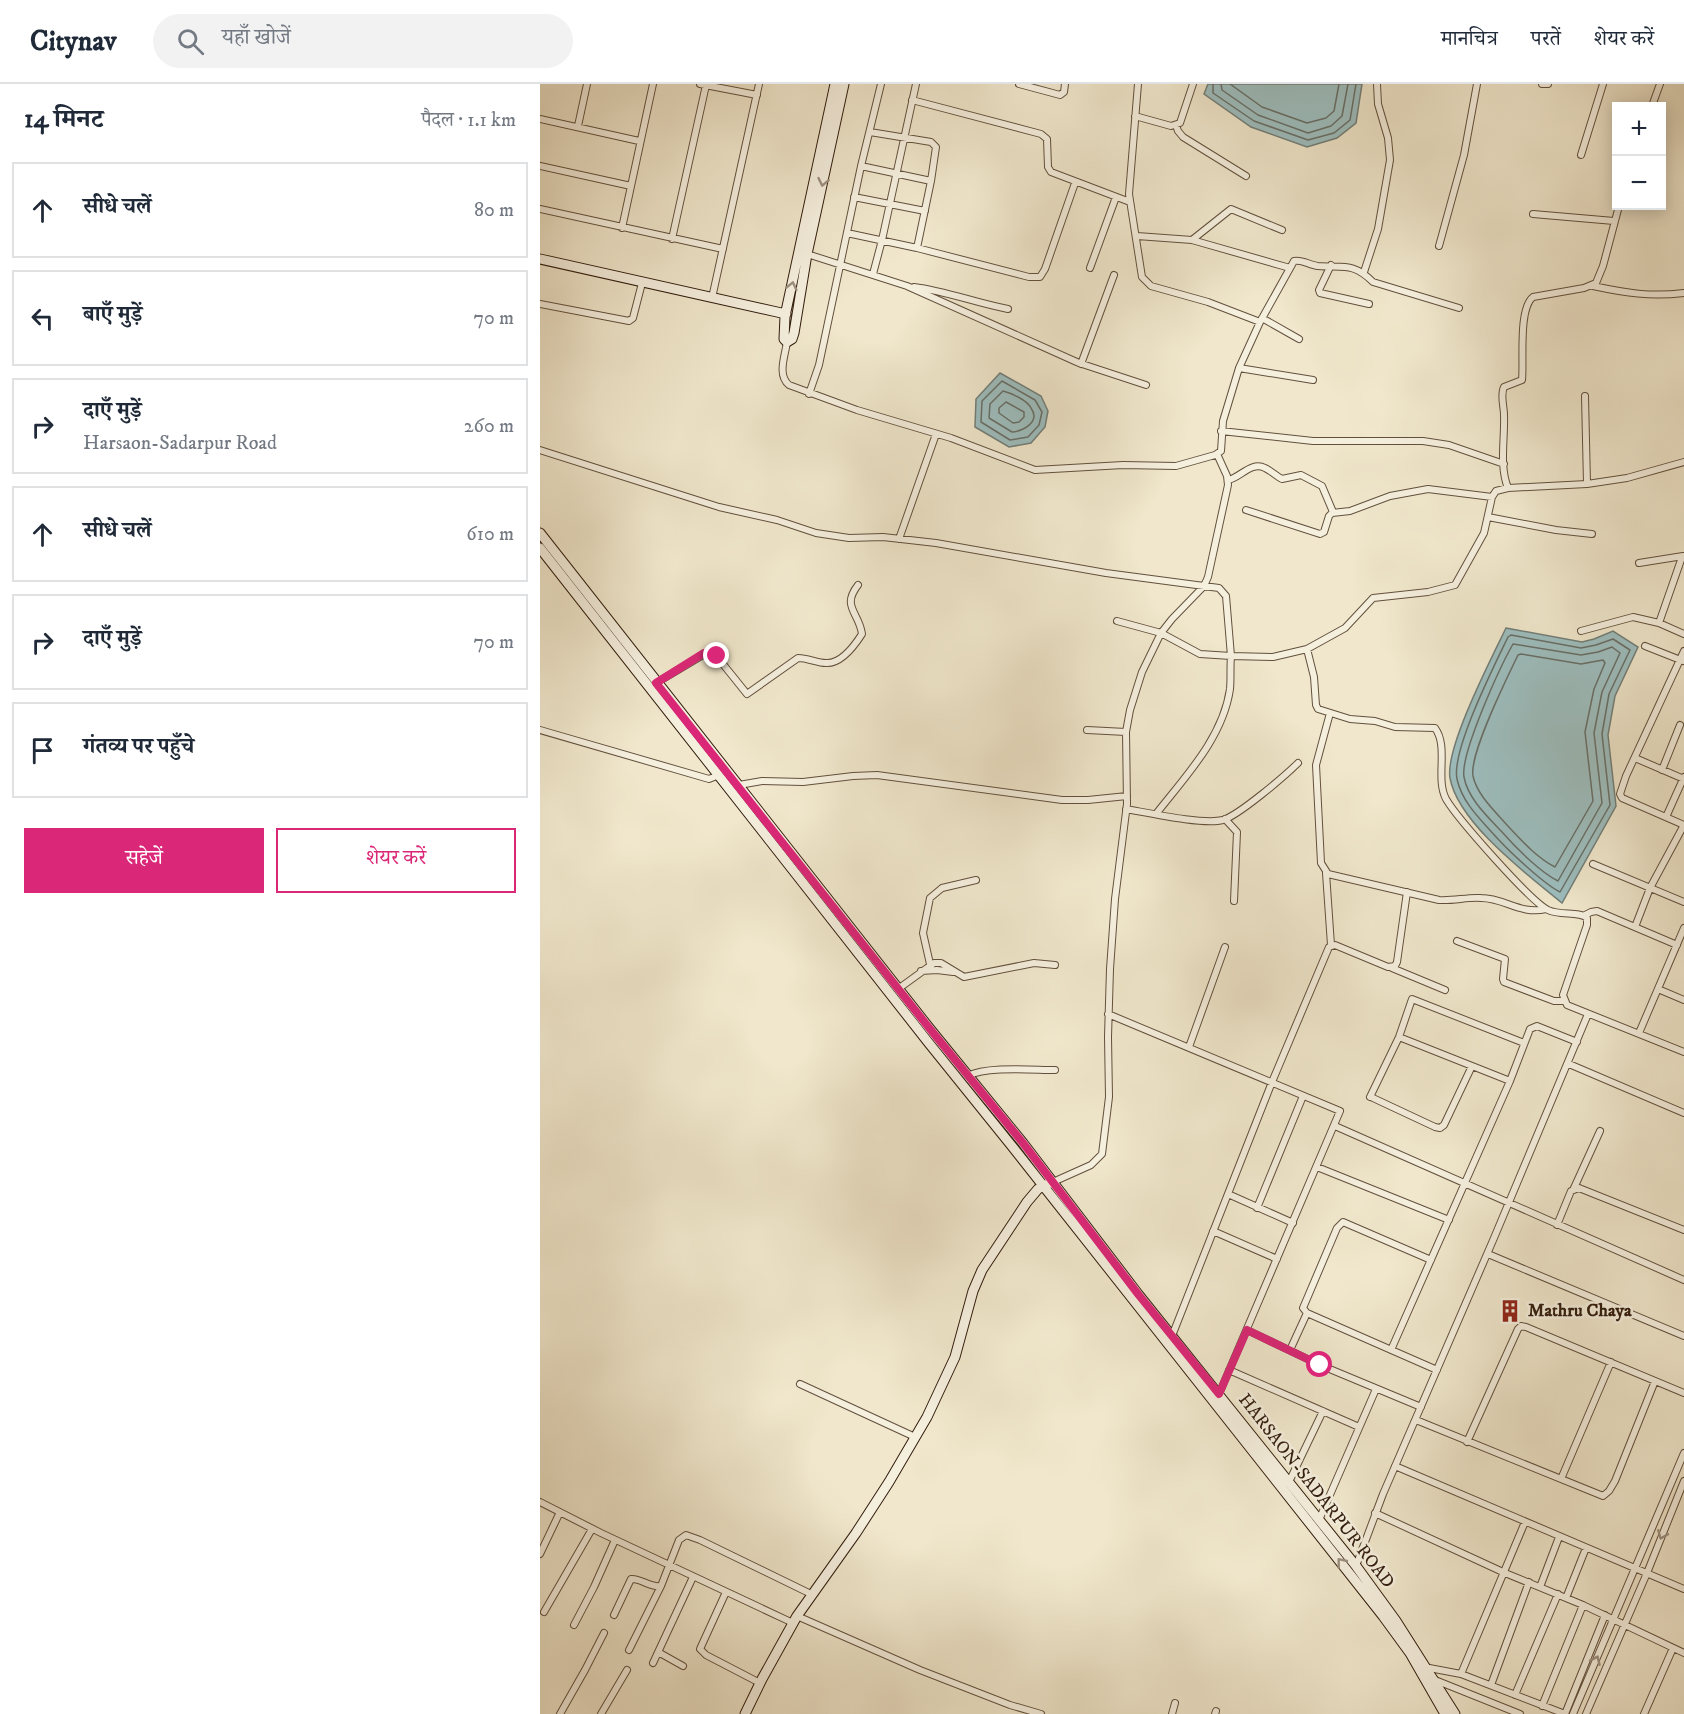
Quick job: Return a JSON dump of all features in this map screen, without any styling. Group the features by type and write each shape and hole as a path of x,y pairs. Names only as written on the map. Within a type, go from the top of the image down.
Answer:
{"street":[{"path":"578,126 587,84"},
{"path":"622,228 652,84"},
{"path":"712,298 759,84"},
{"path":"835,84 825,151 806,242 786,314 784,339 787,342 783,378 789,386 809,394 936,434 1035,470 1124,465 1176,466 1221,451 1221,431 1239,369 1261,320 1294,261 1342,266 1364,272 1373,282 1460,308"},
{"path":"825,151 844,84"},
{"path":"809,394 819,365 854,197 881,84"},
{"path":"873,274 916,84"},
{"path":"1019,84 1060,95 1064,92 1065,84"},
{"path":"1138,84 1130,202 1141,271 1147,284 1261,320 1299,339"},
{"path":"1176,125 1183,119 1193,84"},
{"path":"1364,272 1378,229 1390,160 1388,138 1378,104 1377,84"},
{"path":"1439,246 1464,155 1477,84"},
{"path":"1542,84 1548,84"},
{"path":"1581,155 1603,84"},
{"path":"1653,102 1660,84"},
{"path":"672,239 703,85 757,95"},
{"path":"912,100 1043,135 1048,144 1049,170 1075,183 1130,202"},
{"path":"1135,116 1176,125"},
{"path":"540,119 639,141"},
{"path":"1176,125 1183,137 1246,176"},
{"path":"870,132 934,144 936,150 931,181 917,248"},
{"path":"540,166 631,186"},
{"path":"861,166 931,181"},
{"path":"847,232 1029,277 1040,277 1045,269 1075,183"},
{"path":"854,197 925,211"},
{"path":"1090,268 1116,197"},
{"path":"1191,240 1231,208 1282,230"},
{"path":"540,209 723,249"},
{"path":"1593,285 1599,280 1618,210"},
{"path":"1533,214 1614,221"},
{"path":"1137,236 1191,240 1290,268"},
{"path":"787,342 792,339 794,333 807,254 806,242"},
{"path":"807,254 907,286 1081,364 1146,385"},
{"path":"540,259 786,314"},
{"path":"1331,265 1319,290 1320,293 1369,304"},
{"path":"1081,364 1114,275"},
{"path":"540,304 629,321 633,318 642,283"},
{"path":"1508,488 1504,464 1502,391 1504,387 1522,381 1524,329 1528,303 1533,297 1593,285 1641,295 1669,295 1684,292"},
{"path":"907,286 940,290 979,303 1008,309"},
{"path":"1239,369 1313,380"},
{"path":"1585,396 1587,484"},
{"path":"1221,431 1313,441 1423,441 1449,445 1504,464"},
{"path":"899,539 936,434"},
{"path":"540,450 719,507 777,520 816,533 849,538 872,537 936,543 1117,574 1219,588 1225,594 1231,656 1230,690 1213,736 1190,771 1156,814"},
{"path":"745,1714 759,1683 795,1620 856,1533 915,1437 945,1381 955,1357 977,1279 1027,1202 1048,1184 1091,1165 1102,1154 1109,1097 1108,1014 1115,899 1127,796 1126,732 1142,672 1161,633 1204,586 1208,577 1228,480 1217,454"},
{"path":"1117,621 1161,633 1200,654 1274,657 1307,649 1345,628 1373,598 1428,592 1455,585 1480,542 1492,497 1496,491 1508,488 1587,484 1644,475 1684,462"},
{"path":"1228,480 1237,479 1243,472 1256,466 1265,468 1282,479 1301,475 1322,486 1333,512"},
{"path":"1246,510 1320,534 1324,532 1329,516 1333,512 1350,511 1390,496 1428,489 1492,497"},
{"path":"1488,517 1556,530 1592,534"},
{"path":"540,533 656,683 720,771 738,785 968,1076 1048,1184"},
{"path":"540,548 720,771 928,1042 1048,1184"},
{"path":"1639,563 1683,557 1659,623"},
{"path":"656,683 708,652 714,653 747,694 798,658 828,664 835,663 862,634 850,602 858,585"},
{"path":"1581,631 1633,617 1659,623 1684,634"},
{"path":"1645,646 1682,661"},
{"path":"1307,649 1314,677 1316,707 1350,719 1375,721 1397,727 1436,729 1443,787 1447,801 1489,851 1546,909"},
{"path":"1635,927 1650,888 1684,825 1621,796 1621,791 1682,661 1684,651"},
{"path":"1172,1336 1272,1082 1330,945 1326,873 1321,863 1316,771 1319,748 1330,713"},
{"path":"1662,770 1680,725"},
{"path":"540,730 709,779 720,771"},
{"path":"1087,730 1126,732"},
{"path":"1635,758 1684,778 1666,817"},
{"path":"1126,809 1191,819 1225,819 1274,784 1298,763"},
{"path":"738,785 762,781 803,782 877,775 1062,800 1127,796"},
{"path":"1225,819 1237,832 1234,901"},
{"path":"1593,864 1684,903"},
{"path":"1326,873 1439,900 1456,901 1481,897 1527,911 1546,909 1562,914 1585,915 1597,912 1677,945"},
{"path":"930,964 923,934 930,898 942,888 976,880"},
{"path":"1392,968 1397,962 1407,892"},
{"path":"1585,915 1587,925 1564,987 1564,1001 1567,1005 1588,1014 1684,1052"},
{"path":"1639,1033 1684,928"},
{"path":"1457,941 1505,959 1503,979 1506,982 1554,1001 1564,1001"},
{"path":"1330,945 1335,945 1445,990"},
{"path":"1189,1047 1225,946"},
{"path":"898,989 930,964 941,963 964,977 1034,963 1055,965"},
{"path":"921,971 937,970 957,973"},
{"path":"1658,989 1684,1000"},
{"path":"1472,1066 1444,1125 1440,1128 1371,1097 1399,1037 1412,999 1524,1043"},
{"path":"1108,1014 1303,1096 1340,1109 1335,1126 1219,1394"},
{"path":"1356,1566 1375,1513 1488,1254 1588,1014"},
{"path":"1391,1350 1510,1081 1530,1029 1534,1026 1578,1042"},
{"path":"1399,1037 1510,1081"},
{"path":"1569,1064 1684,1113"},
{"path":"968,1076 976,1072 988,1071 1055,1070"},
{"path":"1257,1208 1303,1096"},
{"path":"1335,1126 1684,1280"},
{"path":"1557,1225 1600,1131"},
{"path":"1317,1167 1449,1220"},
{"name":"HARSAON-SADARPUR ROAD","path":"1048,1184 1356,1566 1396,1621 1444,1714"},
{"name":"HARSAON-SADARPUR ROAD","path":"1048,1184 1423,1670 1434,1679 1455,1714"},
{"path":"1574,1189 1579,1188 1684,1230"},
{"path":"1228,1194 1293,1223"},
{"path":"1431,1260 1343,1222 1337,1228 1304,1306 1304,1311 1437,1370"},
{"path":"1213,1231 1277,1259"},
{"path":"1488,1254 1684,1336"},
{"path":"1290,1350 1307,1313"},
{"path":"1467,1442 1519,1327 1526,1327 1684,1393"},
{"path":"1247,1330 1421,1407"},
{"path":"1561,1479 1611,1362"},
{"path":"1229,1370 1359,1427"},
{"path":"1416,1420 1603,1496 1609,1491 1655,1381"},
{"path":"800,1384 915,1437"},
{"path":"1319,1520 1376,1389"},
{"path":"1289,1482 1323,1411"},
{"path":"1573,1714 1684,1453"},
{"path":"1395,1466 1684,1589"},
{"path":"1586,1714 1684,1481"},
{"path":"540,1502 726,1592 920,1670 1038,1714"},
{"path":"540,1554 560,1512"},
{"path":"1375,1513 1505,1573 1614,1619 1684,1653"},
{"path":"1461,1674 1525,1522"},
{"path":"544,1612 592,1529"},
{"path":"629,1650 661,1586 679,1540 686,1535 812,1594"},
{"path":"1540,1587 1559,1537"},
{"path":"574,1624 615,1540"},
{"path":"1566,1598 1586,1548"},
{"path":"653,1663 693,1577"},
{"path":"614,1615 630,1579 636,1578 655,1587 661,1586"},
{"path":"1491,1685 1529,1582"},
{"path":"726,1592 700,1649 706,1655 759,1683"},
{"path":"1515,1695 1558,1594"},
{"path":"1542,1706 1583,1605"},
{"path":"1423,1670 1461,1674 1565,1714 1605,1615"},
{"path":"560,1714 604,1633"},
{"path":"1644,1714 1673,1648"},
{"path":"658,1652 683,1666"},
{"path":"602,1714 627,1670"},
{"path":"1434,1679 1521,1714"},
{"path":"1172,1714 1175,1703"}],"water":[{"path":"1208,84 1362,84 1356,123 1337,138 1307,147 1251,127 1204,94"},
{"path":"1000,373 1041,396 1048,411 1045,427 1031,443 1009,447 975,427 976,399"},
{"path":"1506,628 1582,642 1613,631 1638,647 1615,696 1608,735 1616,806 1562,903 1496,847 1480,830 1466,813 1450,778 1450,764 1462,726 1480,681"}],"place":[{"name":"Mathru Chaya","path":"1510,1311"}],"route":[{"path":"717,656 712,652 704,653 656,683 1023,1143 1138,1294 1219,1394 1247,1330 1320,1365"}]}
